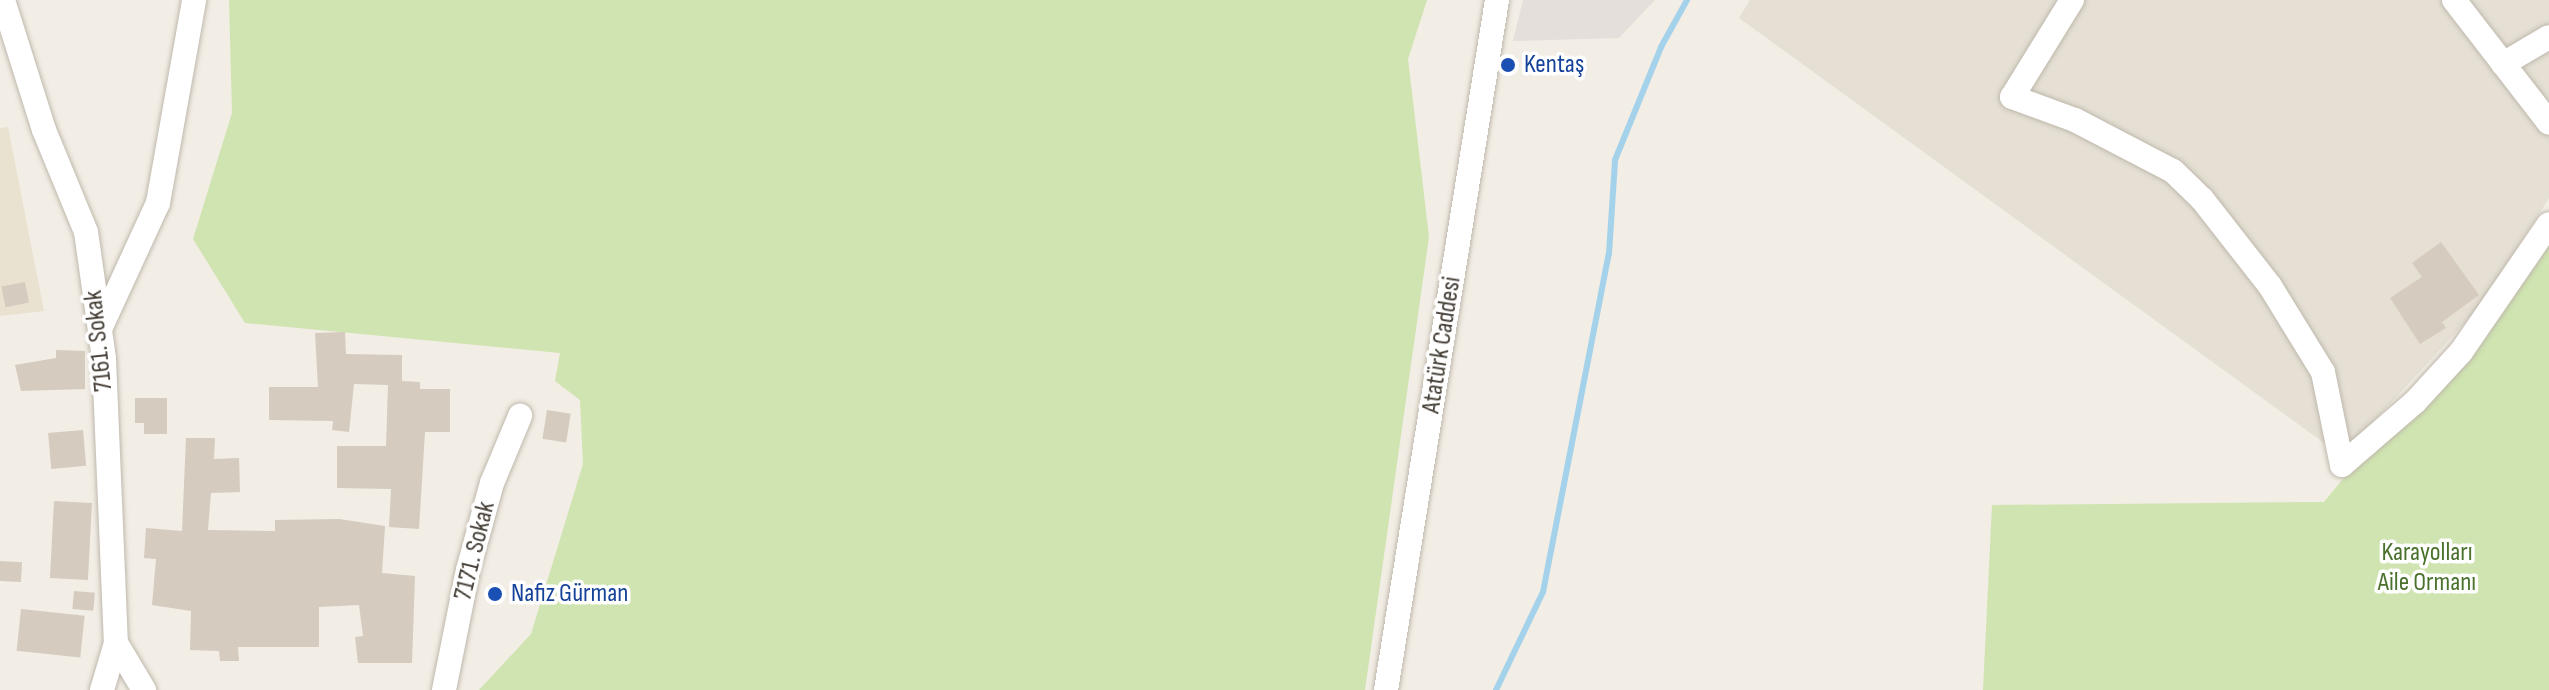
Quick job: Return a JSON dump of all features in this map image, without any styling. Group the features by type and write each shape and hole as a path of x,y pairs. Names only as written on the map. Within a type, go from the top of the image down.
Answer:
{"street":[{"name":"7161. Sokak","path":"3,0 44,130 86,232 100,329 116,643 144,690"},
{"path":"100,329 158,203 194,0"},
{"name":"Atatürk Caddesi","path":"1386,690 1497,0"},
{"path":"2072,0 2012,97 2075,120 2173,171 2202,199 2270,286 2323,372 2342,465 2415,402 2461,352 2549,224"},
{"path":"2454,0 2549,123"},
{"path":"2503,64 2549,37"},
{"name":"7171. Sokak","path":"444,690 468,570 492,483 520,416"},
{"path":"102,690 116,643"}],"shaded area":[{"path":"1523,0 1655,0 1619,38 1513,41"},
{"path":"1750,0 2549,0 2549,198 2481,305 2342,456 1739,18"},
{"path":"8,127 44,311 0,316 0,128"}],"green space":[{"path":"229,0 1427,0 1408,59 1429,237 1365,690 479,690 531,634 583,464 580,400 555,381 560,353 245,323 193,239 232,113"},
{"name":"Karayolları Aile Ormanı","path":"2549,229 2549,690 1983,690 1992,505 2324,502"}],"building":[{"path":"2441,242 2479,295 2442,322 2446,328 2420,344 2390,298 2422,277 2412,263"},
{"path":"25,282 29,303 5,307 1,287"},
{"path":"345,332 346,354 402,355 402,381 420,382 420,389 450,389 450,432 425,432 419,529 389,527 391,489 337,488 337,446 386,446 388,385 354,384 349,432 332,430 333,421 269,420 269,387 318,387 315,333"},
{"path":"56,350 85,351 85,389 21,391 15,365 56,358"},
{"path":"135,398 167,398 167,434 144,434 144,423 135,423"},
{"path":"547,410 571,414 566,442 542,439"},
{"path":"83,430 86,466 51,469 48,433"},
{"path":"186,438 215,438 214,459 239,458 240,492 211,493 208,530 275,531 275,520 339,519 385,526 382,573 415,576 412,663 358,663 355,637 363,636 359,605 319,607 319,647 238,647 239,661 220,661 219,651 190,650 191,611 152,605 156,559 144,558 146,528 182,531"},
{"path":"54,501 92,503 88,580 50,578"},
{"path":"0,561 22,562 21,582 0,581"},
{"path":"74,591 95,593 93,611 72,609"},
{"path":"21,609 85,616 80,657 17,651"}],"waterway":[{"path":"1496,690 1543,592 1609,254 1615,160 1661,47 1687,0"}],"place":[{"name":"Kentaş","path":"1508,65"},
{"name":"Nafiz Gürman","path":"495,594"}]}
